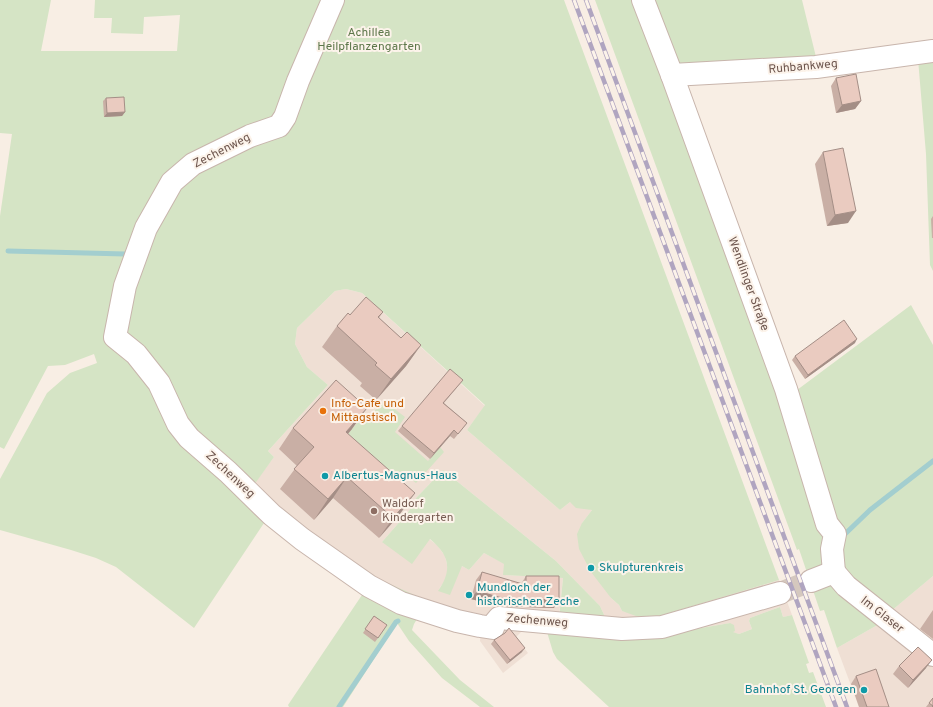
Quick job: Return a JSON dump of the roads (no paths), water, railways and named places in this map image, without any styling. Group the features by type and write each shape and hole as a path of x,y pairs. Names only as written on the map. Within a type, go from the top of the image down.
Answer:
{"street":[{"name":"Zechenweg","path":"333,0 285,117 279,126 250,136 193,164 172,182 146,228 126,286 115,337 136,354 159,383 178,424 189,438 228,472 272,515 302,539 369,586 401,603 457,621 493,628 494,624 499,618 622,629 662,626 780,593"},
{"name":"Wendlinger Straße","path":"643,0 672,75 786,389 827,524 835,534 832,549 834,572"},
{"name":"Ruhbankweg","path":"672,75 816,67 933,51"},
{"path":"811,581 834,572"},
{"name":"Im Glaser","path":"834,572 846,586 933,655"}],"waterway":[{"path":"8,251 125,254 130,252"},
{"path":"845,534 870,510 933,461"},
{"path":"339,707 398,621"}],"tunnel":[{"path":"780,593 811,581"}],"railway":[{"path":"574,0 836,707"},
{"path":"586,0 847,707"}],"place":[{"name":"Info-Cafe und Mittagstisch","path":"323,411"},
{"name":"Albertus-Magnus-Haus","path":"325,476"},
{"name":"Waldorf Kindergarten","path":"374,511"},
{"name":"Skulpturenkreis","path":"591,568"},
{"name":"Mundloch der historischen Zeche","path":"469,595"},
{"name":"Bahnhof St. Georgen","path":"864,690"}],"park label":[{"name":"Achillea Heilpflanzengarten","path":"369,40"}]}
